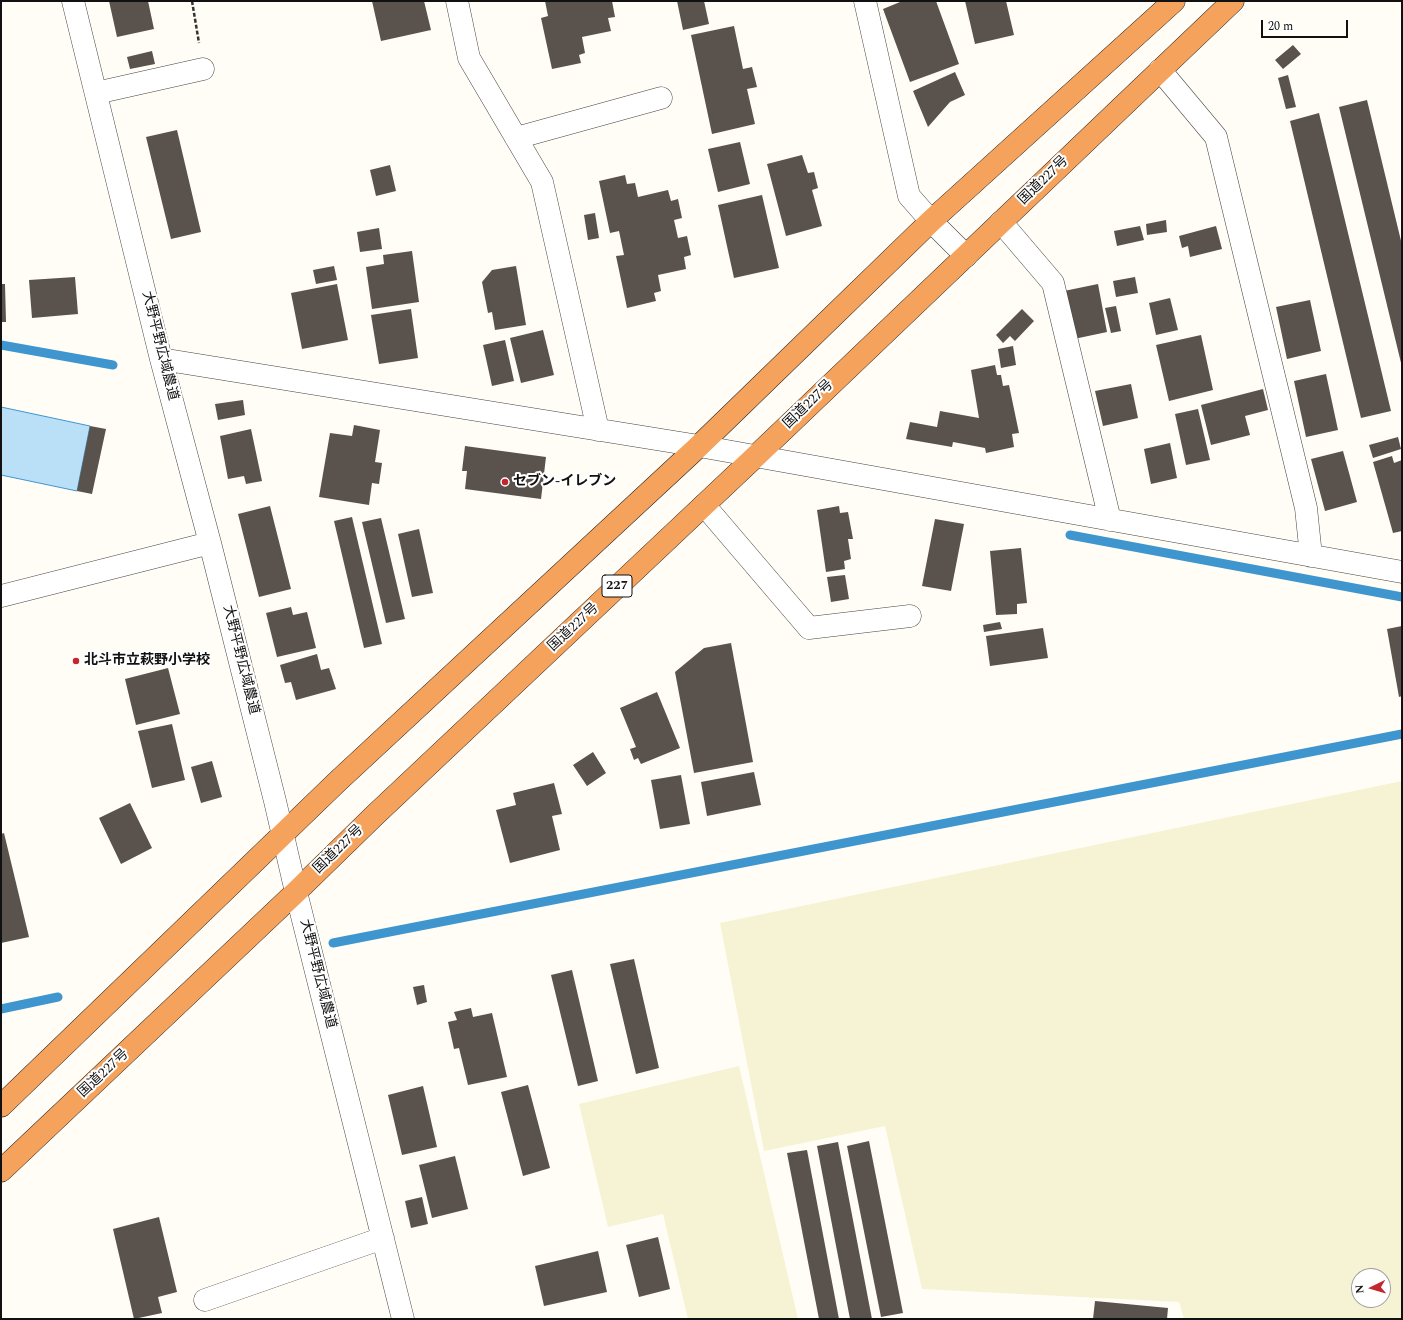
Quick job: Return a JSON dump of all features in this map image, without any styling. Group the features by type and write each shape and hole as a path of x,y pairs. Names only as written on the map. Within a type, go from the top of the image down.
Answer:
{"highway":[{"path":"1,1106 338,781 699,446 931,222 1174,1"},
{"name":"国道227号","path":"1,1171 296,892 375,815 756,456 1233,1"}],"street":[{"name":"大野平野広域農道","path":"73,1 162,359 275,802 296,892 403,1319"},
{"path":"457,1 469,58 542,182 598,430"},
{"path":"864,1 909,196 931,222 966,256"},
{"path":"96,93 203,69"},
{"path":"1160,70 1216,137 1306,508 1311,556"},
{"path":"516,138 662,98"},
{"path":"1001,222 1053,283 1110,520"},
{"path":"162,359 699,446 1402,572"},
{"path":"704,505 809,628 910,616"},
{"path":"1,596 210,543"},
{"path":"205,1300 383,1238"}],"path":[{"path":"192,1 203,69"}],"shaded area":[{"path":"1402,781 1402,1319 1184,1319 1179,1302 922,1289 885,1126 764,1151 720,923"},
{"path":"739,1066 798,1319 688,1319 663,1214 608,1227 579,1104"}],"water":[{"path":"1,407 90,426 77,491 1,475"}],"building":[{"path":"109,1 148,1 154,29 117,37"},
{"path":"372,1 424,1 431,30 381,41"},
{"path":"545,1 612,1 615,17 608,18 611,31 582,37 585,53 579,55 581,63 552,69 541,18 548,16"},
{"path":"677,1 704,1 709,24 683,30"},
{"path":"900,1 936,1 959,64 910,82 883,9"},
{"path":"965,1 1006,1 1014,35 975,44"},
{"path":"734,26 743,69 752,67 757,87 747,89 755,124 712,134 691,35"},
{"path":"1293,45 1301,54 1283,69 1275,60"},
{"path":"152,51 155,64 130,69 127,57"},
{"path":"955,72 965,95 950,102 928,127 913,91"},
{"path":"1288,75 1296,107 1286,109 1278,78"},
{"path":"1367,100 1402,245 1402,367 1339,107"},
{"path":"1319,113 1391,411 1361,418 1290,121"},
{"path":"177,130 201,232 171,239 146,137"},
{"path":"740,142 750,184 718,192 708,149"},
{"path":"802,155 808,173 814,172 818,188 812,190 822,226 786,236 767,164"},
{"path":"390,165 396,191 376,196 370,170"},
{"path":"625,175 627,184 635,183 638,197 668,190 671,201 678,199 682,218 674,220 678,238 687,236 691,255 684,257 686,269 658,275 661,291 654,293 656,301 627,308 616,256 624,255 619,231 610,233 599,181"},
{"path":"762,195 779,268 734,278 718,205"},
{"path":"595,213 599,238 588,240 584,215"},
{"path":"1166,220 1167,232 1147,235 1146,224"},
{"path":"1140,226 1144,240 1117,246 1114,231"},
{"path":"1216,226 1222,249 1190,257 1188,246 1182,248 1179,236"},
{"path":"379,228 382,249 360,252 357,232"},
{"path":"412,251 419,302 372,309 366,267 384,264 383,255"},
{"path":"334,266 337,280 316,284 313,270"},
{"path":"516,266 526,325 495,330 492,312 488,313 482,282 492,270"},
{"path":"75,277 78,314 32,318 29,280"},
{"path":"1135,277 1138,293 1116,297 1113,281"},
{"path":"1,284 5,284 6,322 1,322"},
{"path":"337,284 348,340 302,349 291,293"},
{"path":"1098,284 1107,332 1074,339 1064,291"},
{"path":"1170,298 1178,330 1156,335 1149,303"},
{"path":"1310,300 1321,351 1287,359 1276,307"},
{"path":"1116,306 1121,331 1111,333 1105,308"},
{"path":"411,309 418,358 379,364 371,315"},
{"path":"1022,309 1034,321 1015,341 1010,336 1003,343 996,335"},
{"path":"543,330 554,375 521,383 510,338"},
{"path":"1201,335 1213,390 1169,401 1156,345"},
{"path":"505,340 514,381 492,386 483,345"},
{"path":"1013,346 1016,365 1001,368 998,349"},
{"path":"995,365 997,375 1001,375 1003,386 1009,385 1019,433 1012,434 1014,447 986,453 985,448 953,442 952,447 906,439 910,422 937,427 940,411 979,418 971,370"},
{"path":"1326,374 1338,430 1306,437 1294,381"},
{"path":"1131,384 1138,418 1103,426 1095,391"},
{"path":"1263,389 1268,410 1245,416 1250,435 1211,445 1201,405"},
{"path":"243,400 245,415 218,420 215,404"},
{"path":"1198,409 1210,460 1186,465 1175,414"},
{"path":"354,425 380,430 375,462 382,463 379,484 372,483 369,505 319,497 330,433 352,436"},
{"path":"90,426 106,429 92,494 77,491"},
{"path":"251,429 262,481 246,484 244,476 228,479 220,436"},
{"path":"1398,437 1401,449 1373,458 1369,445"},
{"path":"1170,443 1177,478 1151,484 1144,449"},
{"path":"465,446 546,457 541,499 465,489 467,471 462,471"},
{"path":"1343,451 1357,502 1325,511 1311,459"},
{"path":"1392,456 1394,463 1402,460 1402,531 1393,533 1373,462"},
{"path":"270,506 291,589 259,597 238,514"},
{"path":"839,506 840,513 848,512 853,539 848,539 851,559 844,561 845,569 826,572 817,510"},
{"path":"352,517 382,644 364,648 334,521"},
{"path":"381,518 405,619 386,623 362,522"},
{"path":"935,519 964,524 951,591 922,586"},
{"path":"419,529 433,593 412,597 398,534"},
{"path":"1021,548 1027,603 1017,604 1017,614 996,615 990,551"},
{"path":"845,575 849,599 831,602 827,577"},
{"path":"291,607 293,615 307,612 316,648 277,657 266,613"},
{"path":"1000,622 1002,629 984,632 983,625"},
{"path":"1402,626 1402,696 1399,697 1387,629"},
{"path":"1043,628 1048,658 990,666 986,636"},
{"path":"731,643 753,762 694,773 675,672 704,648"},
{"path":"317,654 321,670 329,668 336,689 296,700 291,682 285,683 280,665"},
{"path":"168,668 180,714 136,725 125,679"},
{"path":"657,692 680,748 641,764 638,758 634,760 630,749 636,747 620,708"},
{"path":"172,724 185,780 152,788 138,731"},
{"path":"593,752 606,773 587,786 573,765"},
{"path":"212,761 222,797 201,803 191,767"},
{"path":"754,772 761,805 707,816 701,782"},
{"path":"681,775 690,824 660,829 651,780"},
{"path":"554,783 562,814 552,816 560,850 510,863 496,810 516,805 513,793"},
{"path":"130,803 152,848 121,864 99,818"},
{"path":"4,833 29,937 1,943 1,834"},
{"path":"634,959 659,1068 636,1074 610,964"},
{"path":"572,970 598,1081 578,1086 551,975"},
{"path":"424,985 427,1002 417,1005 413,987"},
{"path":"471,1008 473,1017 492,1013 507,1077 468,1085 459,1048 454,1049 448,1022 457,1020 454,1012"},
{"path":"528,1085 550,1168 523,1176 501,1092"},
{"path":"423,1086 437,1147 402,1155 388,1095"},
{"path":"869,1141 903,1313 881,1317 847,1146"},
{"path":"838,1142 872,1319 850,1319 817,1146"},
{"path":"807,1150 839,1319 819,1319 787,1153"},
{"path":"455,1156 468,1209 432,1218 419,1165"},
{"path":"422,1197 428,1224 411,1228 405,1201"},
{"path":"159,1217 177,1292 158,1297 162,1313 134,1319 113,1229"},
{"path":"658,1237 670,1289 639,1297 626,1245"},
{"path":"598,1251 607,1292 544,1306 535,1266"},
{"path":"1095,1301 1168,1308 1167,1319 1093,1319"}],"waterway":[{"path":"1,345 113,365"},
{"path":"1070,535 1402,597"},
{"path":"333,943 1402,734"},
{"path":"1,1009 58,997"}],"place":[{"name":"セブン-イレブン","path":"505,482"},
{"name":"北斗市立萩野小学校","path":"76,661"}]}
